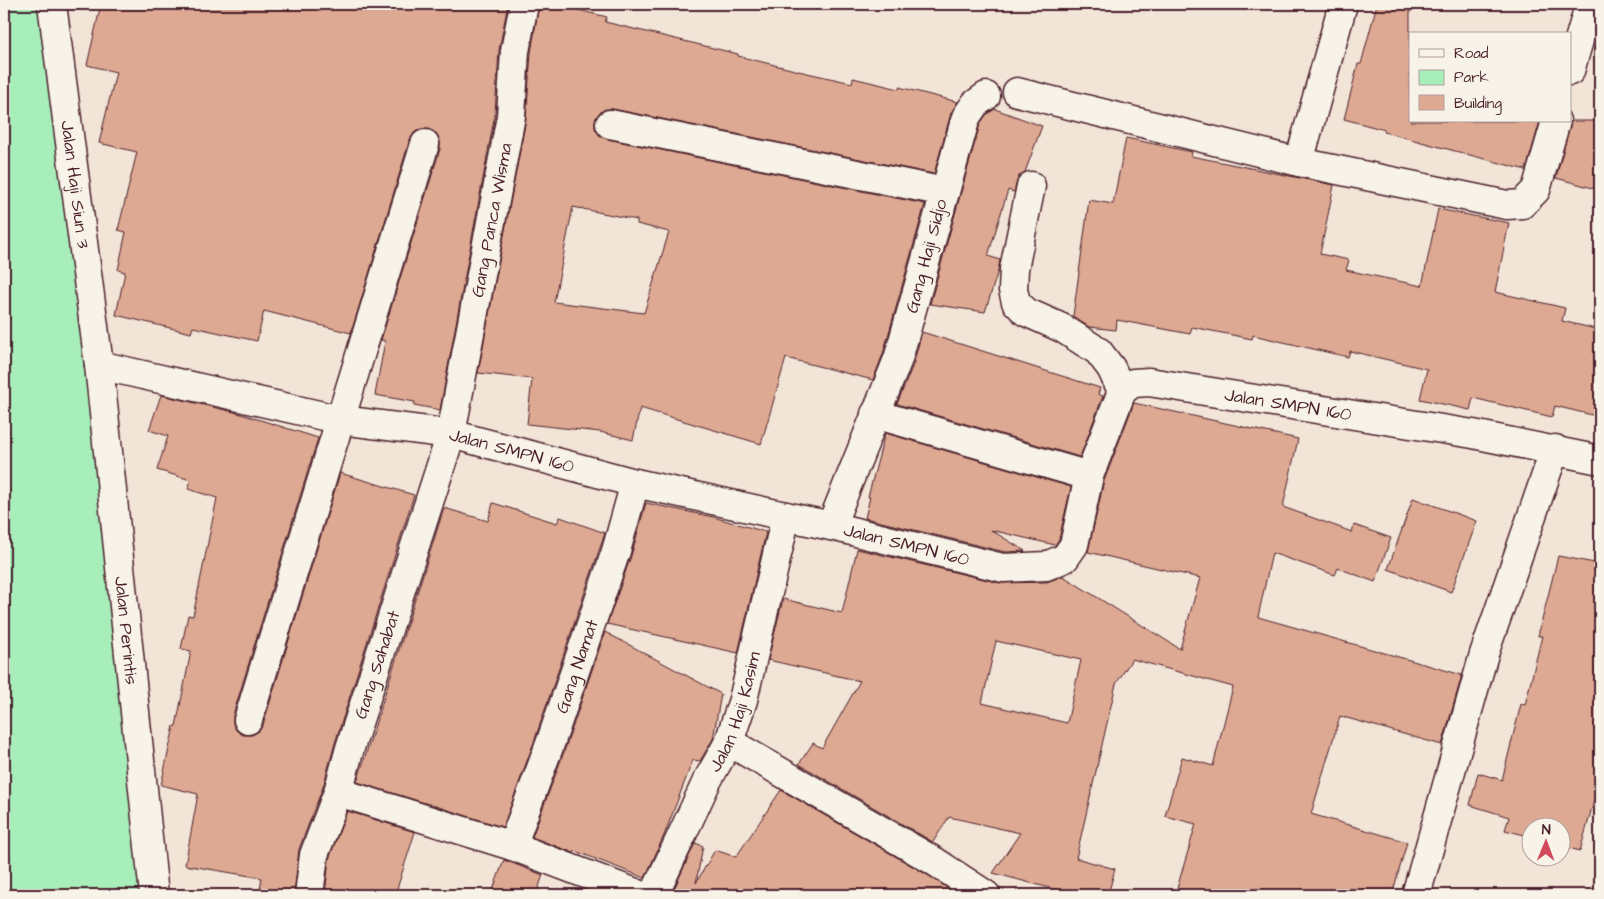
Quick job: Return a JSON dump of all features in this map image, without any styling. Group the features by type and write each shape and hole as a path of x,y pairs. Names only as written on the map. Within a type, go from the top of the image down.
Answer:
{"street":[{"name":"Jalan Haji Siun 3","path":"52,4 99,365"},
{"name":"Gang Panca Wisma","path":"451,434 511,116 515,51 524,4"},
{"path":"1299,162 1343,4"},
{"path":"1572,64 1590,6"},
{"path":"1017,92 1299,162 1507,205 1522,204 1536,190 1556,122"},
{"path":"945,192 966,118 975,104 986,96"},
{"name":"Gang Haji Sidjo","path":"610,124 945,192 898,359 831,526"},
{"path":"248,720 425,144"},
{"path":"1031,186 1014,269 1013,290 1016,302 1026,312 1062,328 1098,351 1111,368 1122,391"},
{"name":"Jalan SMPN 160","path":"99,365 341,420 451,434 635,483 831,526 1003,568 1046,566 1065,558 1074,545 1089,476 1122,391 1133,383 1149,382 1473,434 1555,449 1600,460"},
{"name":"Jalan Perintis","path":"99,365 154,895"},
{"path":"875,414 1089,476"},
{"name":"Gang Sahabat","path":"309,895 314,855 338,792 350,748 451,434"},
{"path":"1416,895 1484,654 1555,449"},
{"name":"Gang Namat","path":"512,846 550,744 616,550 635,483"},
{"name":"Jalan Haji Kasim","path":"654,895 707,781 729,742 743,700 786,516"},
{"path":"729,742 934,861 986,895"},
{"path":"338,792 512,846 641,895"}],"green space":[{"path":"4,4 48,4 154,895 4,895"}],"building":[{"path":"101,4 508,4 499,50 495,114 440,410 414,405 415,402 375,395 385,341 381,340 440,149 440,141 437,134 429,129 421,129 415,132 410,139 351,333 264,311 257,341 193,327 191,333 116,315 125,272 118,270 126,232 118,230 137,152 99,143 116,72 87,65"},
{"path":"539,4 554,4 607,17 605,22 738,54 738,56 807,73 852,83 853,78 958,102 951,113 934,174 613,109 605,109 599,113 595,120 595,129 600,136 607,139 925,204 883,354 873,380 786,358 761,444 640,408 633,440 600,432 527,424 532,379 478,373 526,119 531,53","holes":["573,207 637,220 637,224 669,232 644,313 554,302"]},
{"path":"1377,4 1410,4 1409,122 1540,122 1526,170 1384,132 1385,130 1344,119 1358,64 1361,64"},
{"path":"995,109 1042,126 1025,172 1019,176 1014,192 1008,190 988,256 1000,260 985,312 930,304 980,124 986,115"},
{"path":"1600,121 1600,190 1556,178 1571,122"},
{"path":"1126,138 1192,152 1191,156 1334,185 1320,254 1349,260 1346,270 1422,286 1438,209 1509,223 1495,292 1565,308 1562,321 1600,330 1600,417 1555,406 1552,417 1473,398 1470,410 1420,399 1427,369 1350,351 1348,357 1253,335 1252,339 1192,327 1190,334 1117,320 1116,330 1089,327 1073,316 1089,200 1113,204"},
{"path":"922,332 1100,388 1098,394 1103,396 1080,457 897,404 913,365"},
{"path":"161,395 238,413 318,438 233,715 233,724 236,730 243,735 252,735 259,731 263,725 340,473 414,495 335,743 323,787 299,849 294,895 259,895 262,878 185,865 198,794 161,785 174,726 176,726 191,651 181,649 188,615 193,616 217,498 188,489 191,480 157,470 168,436 149,430"},
{"path":"1134,403 1298,439 1283,507 1352,532 1354,525 1391,538 1375,582 1338,568 1335,575 1272,553 1258,617 1462,675 1442,745 1340,716 1311,814 1407,842 1392,895 1175,895 1196,824 1165,816 1182,757 1213,766 1233,687 1132,659 1116,684 1076,858 1115,869 1108,895 1076,895 993,873 1020,833 949,817 933,842 799,764 813,743 822,748 860,681 768,660 783,599 842,613 857,549 1000,583 1047,582 1063,576 1180,649 1200,578 1088,552 1104,481","holes":["996,641 1081,660 1067,723 982,703"]},
{"path":"885,433 1071,487 1059,539 1055,545 991,530 1025,551 1005,552 865,518 870,497 868,497"},
{"path":"1413,498 1477,521 1451,592 1388,569"},
{"path":"493,503 557,523 560,517 605,533 503,827 357,782 444,508 488,521"},
{"path":"646,503 713,517 766,532 738,653 607,624 631,556"},
{"path":"1558,556 1600,564 1600,779 1580,851 1572,849 1572,816 1522,816 1522,834 1505,830 1509,817 1470,805 1478,773 1502,780 1521,704 1525,705 1542,636 1538,636"},
{"path":"605,632 721,694 713,739 700,761 693,760 665,833 645,878 575,851 574,853 532,837 565,749"},
{"path":"781,790 926,874 958,895 690,895 674,889 695,843 703,846 696,883 715,850 736,857"},
{"path":"347,811 415,832 395,895 325,895 329,859"},
{"path":"504,860 543,875 536,895 491,895"}]}
